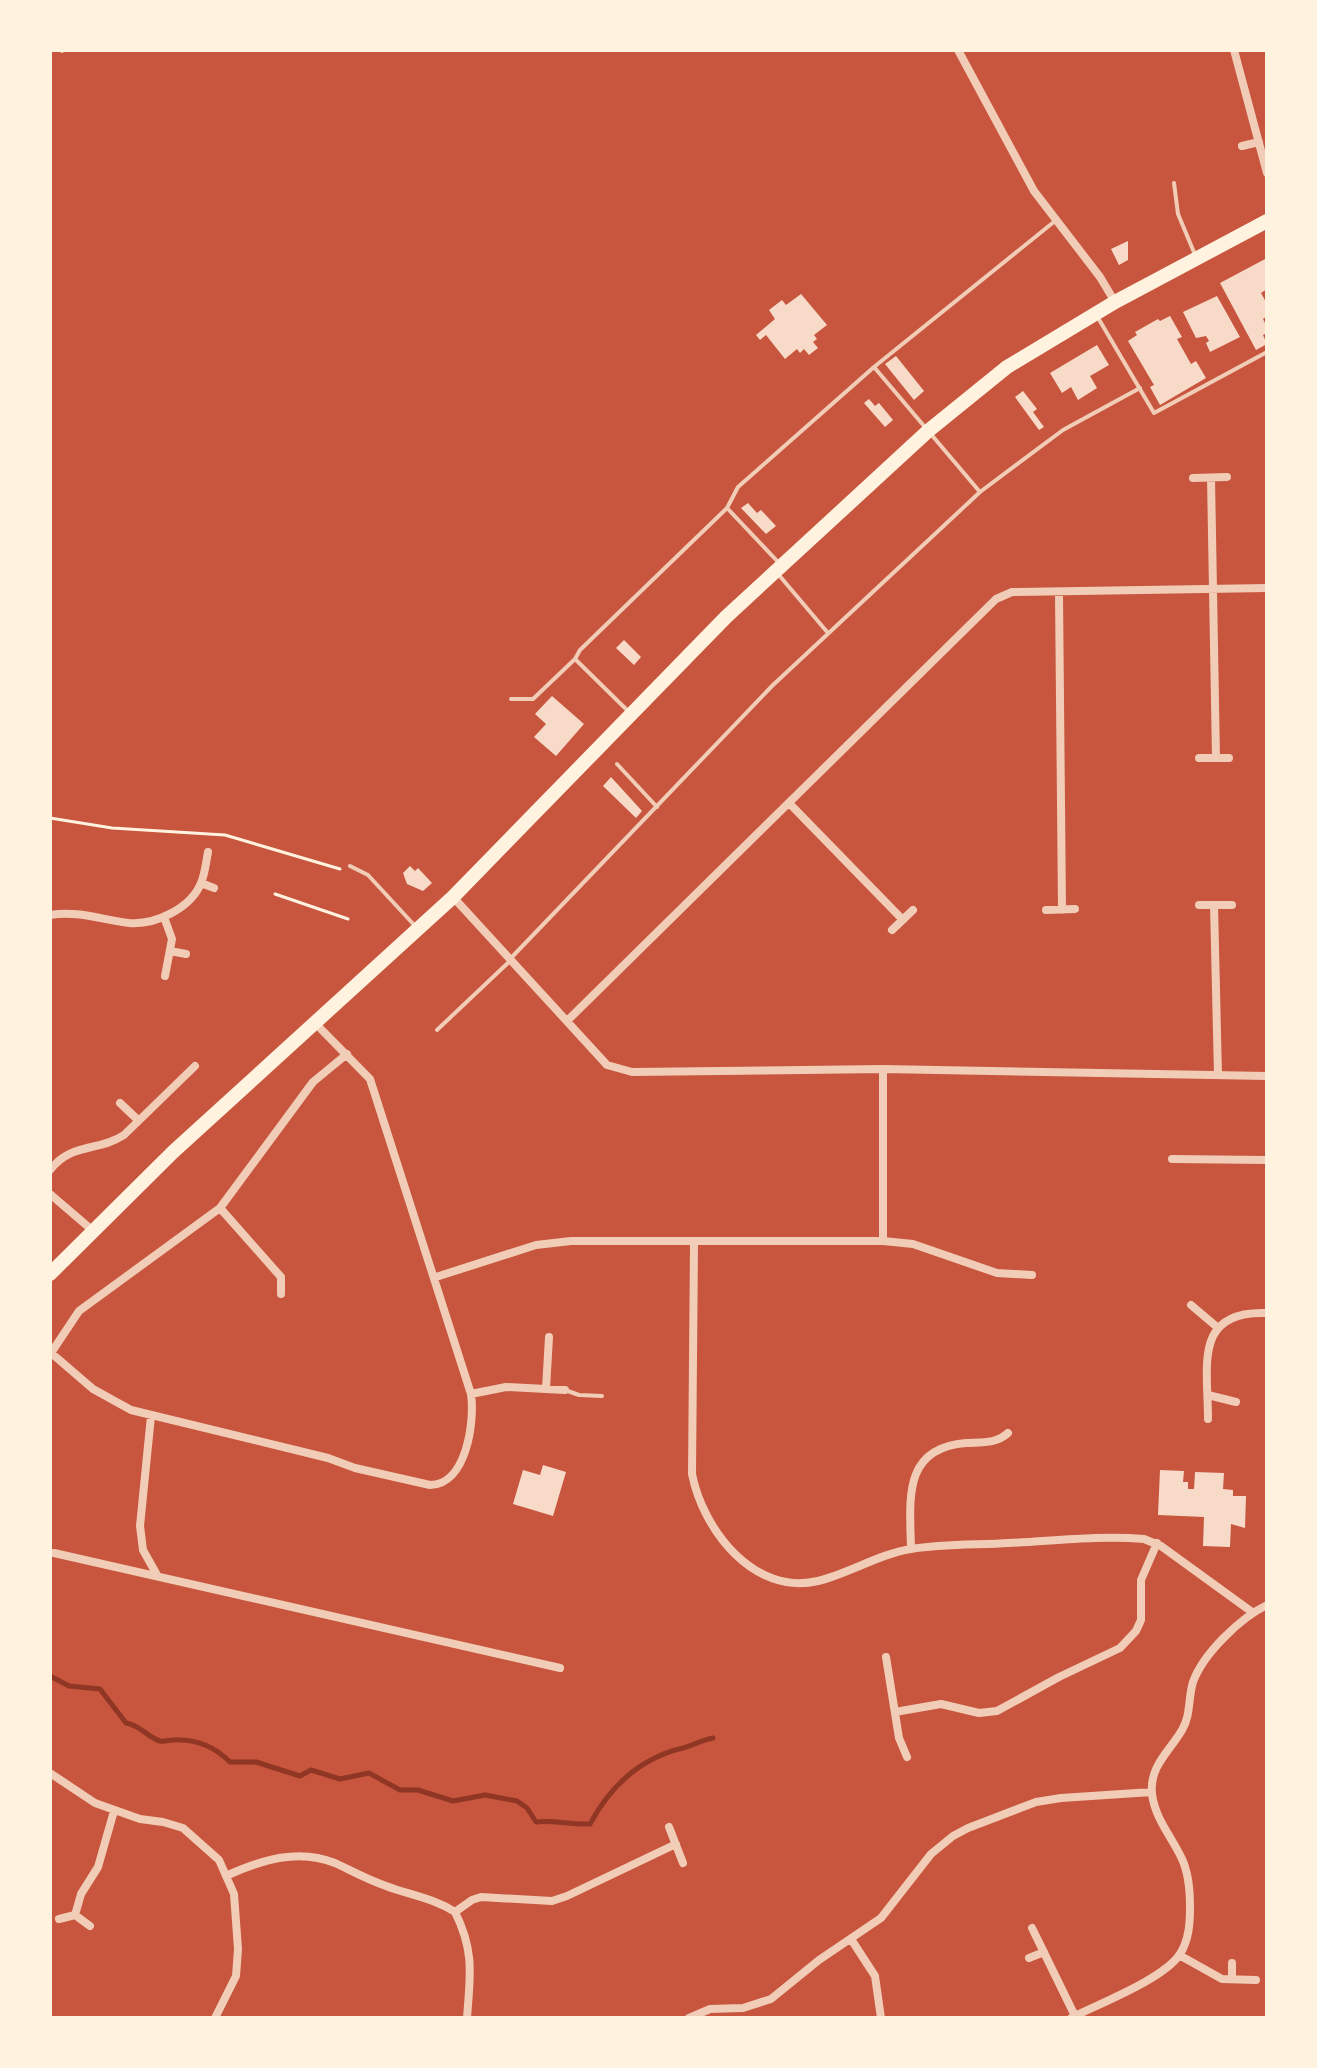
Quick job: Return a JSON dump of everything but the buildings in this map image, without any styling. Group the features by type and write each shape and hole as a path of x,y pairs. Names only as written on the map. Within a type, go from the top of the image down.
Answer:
{"main road":[{"path":"50,1274 194,1133 453,897 630,712 778,567 928,431 1007,367 1115,302 1267,221"}],"street":[{"path":"958,50 1034,191 1100,277 1115,302"},
{"path":"1234,50 1267,173"},
{"path":"1242,146 1259,142"},
{"path":"1193,478 1227,477"},
{"path":"1211,478 1216,758"},
{"path":"567,1021 996,599 1012,592 1267,588"},
{"path":"1059,593 1062,910"},
{"path":"1199,758 1229,758"},
{"path":"789,803 903,920"},
{"path":"50,915 78,913 131,923 164,917 179,908 201,883 208,852"},
{"path":"201,883 214,888"},
{"path":"453,897 607,1065 632,1072 883,1069 1267,1076"},
{"path":"1199,905 1232,905"},
{"path":"1214,905 1218,1075"},
{"path":"1046,910 1075,909"},
{"path":"892,930 913,910"},
{"path":"164,917 172,939 165,976"},
{"path":"170,951 186,954"},
{"path":"316,1024 347,1054 370,1079 471,1394 469,1433 458,1469 446,1482 430,1485 388,1476 328,1458 131,1410 104,1396 51,1352 79,1311 220,1208 313,1082 347,1054"},
{"path":"50,1170 69,1152 117,1139 195,1066"},
{"path":"883,1069 883,1241"},
{"path":"120,1103 138,1120"},
{"path":"1172,1159 1267,1160"},
{"path":"50,1194 92,1230"},
{"path":"220,1208 281,1277 281,1294"},
{"path":"436,1277 536,1245 555,1242 883,1241 913,1244 997,1273 1032,1275"},
{"path":"694,1243 692,1474 700,1504 714,1529 736,1556 748,1565 778,1580 796,1583 820,1581 911,1549 1134,1538 1157,1543 1252,1612"},
{"path":"1191,1305 1217,1327"},
{"path":"1208,1419 1208,1352 1217,1327 1240,1314 1267,1313"},
{"path":"546,1389 549,1337"},
{"path":"471,1394 497,1387 565,1390"},
{"path":"1208,1395 1236,1402"},
{"path":"151,1416 140,1526 143,1550 158,1575"},
{"path":"911,1549 910,1492 912,1480 922,1463 941,1448 995,1441 1008,1433"},
{"path":"895,1712 941,1704 979,1713 997,1711 1120,1648 1136,1631 1141,1620 1142,1572 1157,1543"},
{"path":"54,1553 560,1668"},
{"path":"1032,1928 1073,2017 1159,1973 1179,1955 1190,1923 1188,1878 1183,1860 1160,1821 1152,1792 1161,1756 1185,1724 1192,1685 1201,1666 1252,1612 1267,1605"},
{"path":"886,1657 899,1738 907,1757"},
{"path":"50,1773 95,1803 114,1811 183,1828 219,1860 228,1875 237,1911 238,1949 236,1976 215,2018"},
{"path":"689,2018 710,2009 742,2013 771,1999 819,1960 881,1918 941,1845 968,1828 1036,1802 1152,1792"},
{"path":"75,1915 81,1894 98,1867 114,1811"},
{"path":"669,1827 683,1863"},
{"path":"455,1912 481,1897 541,1902 567,1896 676,1844"},
{"path":"228,1875 267,1859 309,1857 333,1862 392,1888 424,1896 455,1912 470,1954 471,1987 467,2018"},
{"path":"59,1919 75,1915"},
{"path":"75,1915 90,1926"},
{"path":"851,1939 875,1976 881,2018"},
{"path":"1029,1958 1044,1952"},
{"path":"1179,1955 1213,1975 1256,1980"},
{"path":"1232,1963 1232,1979"}],"lane":[{"path":"1174,183 1178,214 1197,260"},
{"path":"511,699 533,699 727,508 738,487 874,367 1055,221"},
{"path":"1096,314 1154,413 1267,352"},
{"path":"874,367 980,492"},
{"path":"437,1030 511,959 706,753 828,633 980,492 1063,430 1140,388"},
{"path":"727,508 778,567 828,633"},
{"path":"575,659 630,712"},
{"path":"617,764 657,807"},
{"path":"350,866 368,875 418,929"},
{"path":"565,1390 579,1395 602,1396"}],"path":[{"path":"50,818 112,828 225,835 338,869 350,866"},
{"path":"275,894 348,919"}],"waterway":[{"path":"50,1676 69,1686 100,1689 126,1723 160,1741 194,1741 213,1749 230,1762 256,1762 300,1776 311,1770 340,1779 369,1773 400,1790 418,1790 453,1801 485,1795 517,1801 527,1808 536,1822 590,1824 617,1785 640,1766 713,1738"}]}
